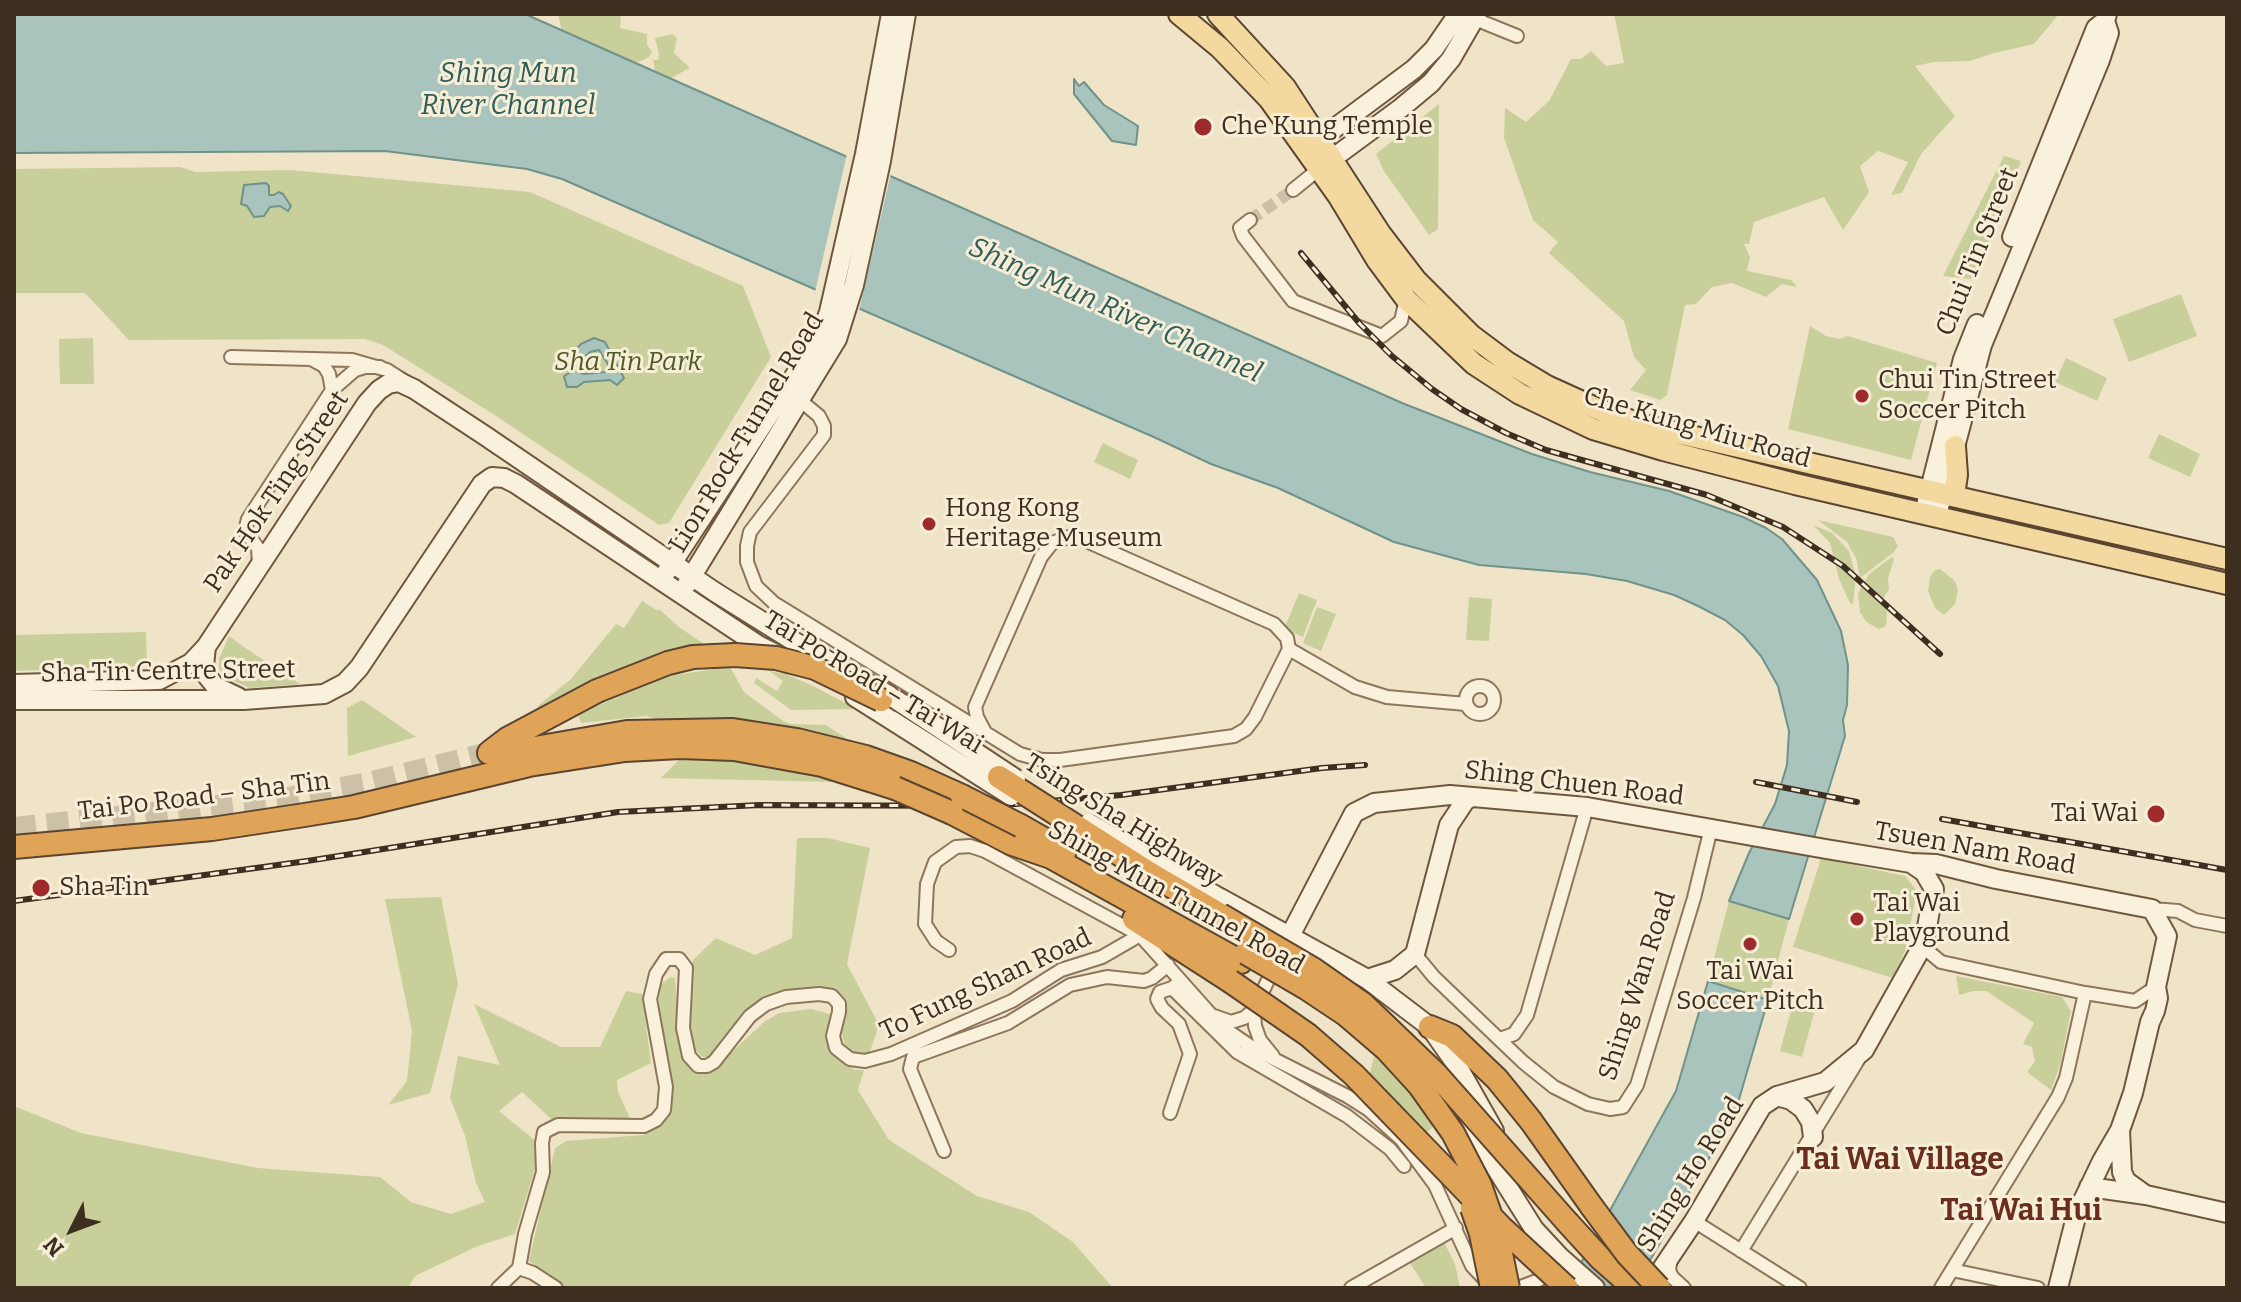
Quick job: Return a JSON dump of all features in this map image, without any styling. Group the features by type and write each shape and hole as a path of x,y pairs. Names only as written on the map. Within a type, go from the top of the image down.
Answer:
{"highway":[{"name":"Tsing Sha Highway","path":"489,753 507,739 597,691 668,663 693,657 764,656 802,664 841,678 873,695 1100,844 1313,969 1363,1004 1419,1056 1595,1253 1629,1286"},
{"name":"Shing Mun Tunnel Road","path":"489,753 626,741 714,729 753,732 824,746 895,767 1021,826 1306,988 1345,1014 1387,1050 1419,1085 1445,1121 1474,1172 1497,1234 1507,1288"},
{"name":"Shing Mun Tunnel Road","path":"400,796 626,741 734,749 822,765 864,776 931,802 1010,843 1051,857 1229,956 1310,1004 1371,1051 1416,1102 1447,1148 1481,1234 1492,1288"},
{"name":"Tai Po Road – Sha Tin","path":"14,847 212,829 354,807 400,796"},
{"path":"1010,843 1211,968 1308,1035 1354,1075 1490,1217 1567,1288"},
{"path":"1430,1027 1452,1036 1516,1101 1620,1245 1659,1288"}],"main road":[{"name":"Lion Rock Tunnel Road","path":"873,158 891,14"},
{"name":"Lion Rock Tunnel Road","path":"661,580 793,394 830,353 906,14"},
{"name":"Che Kung Miu Road","path":"1179,14 1250,77 1313,144"},
{"name":"Che Kung Miu Road","path":"1218,14 1285,87 1313,144 1326,163 1425,291 1471,335 1530,376 1583,403 1624,419 1854,474 2227,584"},
{"path":"1313,144 1414,69 1470,16"},
{"path":"1326,163 1431,83 1451,59 1470,16"},
{"name":"Chui Tin Street","path":"1955,446 1982,345 2100,60 2109,33 2106,18"},
{"name":"Chui Tin Street","path":"1936,500 1963,359 2096,28 2106,18"},
{"name":"Che Kung Miu Road","path":"1326,163 1377,260 1406,299 1489,376 1558,414 1593,429 1663,450 1795,484 1936,500 2227,559"},
{"name":"Pak Hok Ting Street","path":"206,647 372,397 388,384 399,382 414,389"},
{"path":"414,389 672,563"},
{"name":"Lion Rock Tunnel Road","path":"681,594 793,394"},
{"path":"482,484 493,459 490,442 484,435"},
{"path":"1936,500 1957,475 1955,446"},
{"path":"482,484 492,477 510,480 661,580"},
{"name":"Sha Tin Centre Street","path":"14,700 244,700 314,697 335,688 353,676 482,484"},
{"path":"586,505 594,518 589,533"},
{"name":"Tai Po Road – Tai Wai","path":"672,563 800,645 866,680 1036,792 1367,979 1430,1027 1458,1067 1512,1162 1574,1237 1629,1286"},
{"name":"Tai Po Road – Tai Wai","path":"661,580 758,645 865,703 1091,847 1280,955 1361,1006 1428,1067 1453,1100 1520,1210 1562,1259 1595,1288"},
{"path":"206,647 204,665 207,676 224,692 244,700"},
{"name":"Sha Tin Centre Street","path":"14,684 159,680 181,670 206,647"},
{"path":"1449,825 1471,797"},
{"name":"Shing Chuen Road","path":"1280,955 1354,813 1374,803 1471,797 1587,807 1711,828"},
{"path":"1367,979 1395,970 1415,954 1449,825 1443,808 1417,798"},
{"name":"Tsuen Nam Road","path":"1711,828 1911,863 1936,864 1966,873 2152,909"},
{"path":"1864,1050 1924,943 1934,889 1924,872 1911,863"},
{"path":"1934,889 1952,877 1966,873"},
{"path":"2058,1288 2071,1234 2089,1187 2120,1130 2133,1093 2157,1004 2156,987 2167,936 2152,909"},
{"name":"Shing Ho Road","path":"1649,1288 1694,1221 1755,1116 1777,1096 1825,1082 1864,1050"},
{"path":"1777,1096 1791,1100 1803,1109 1811,1122 1813,1137"},
{"path":"2120,1130 2122,1172 2126,1181 2146,1195"},
{"path":"2089,1187 2146,1195 2227,1213"}],"street":[{"path":"1470,16 1517,36"},
{"path":"1293,190 1326,163"},
{"path":"1250,220 1240,228 1243,236 1293,301 1382,336 1401,321 1406,299"},
{"path":"231,357 352,360 380,367 414,389"},
{"path":"300,357 324,366 332,390"},
{"path":"259,566 258,548 248,537 246,524 332,390 355,370 380,367"},
{"path":"793,394 822,420 824,435 750,532 747,562 753,581 769,600 986,735 1028,757 1050,760 1224,739 1246,729 1289,649 1287,638 1274,624 1084,540 1069,537 1052,543 1041,557 975,707 986,735"},
{"path":"1289,649 1355,687 1387,697 1466,704"},
{"path":"948,710 962,713 975,707"},
{"path":"1500,1039 1514,1034 1527,1015 1587,807"},
{"name":"Shing Wan Road","path":"1415,954 1434,977 1554,1087 1588,1104 1610,1109 1623,1107 1637,1085 1694,898 1711,828"},
{"path":"949,950 936,941 925,924 927,884 935,862 956,847 970,846 985,851 1140,935 1168,965 1177,985 1237,1052 1347,1116 1390,1149 1404,1166"},
{"name":"Tsuen Nam Road","path":"2152,909 2178,911 2195,920 2227,926"},
{"path":"2167,936 2184,923 2195,920"},
{"name":"To Fung Shan Road","path":"519,1268 525,1234 543,1172 544,1132 558,1125 644,1126 656,1120 664,1110 666,1087 650,996 656,974 666,959 679,959 686,968 683,1028 689,1056 698,1066 704,1067 714,1062 746,1021 766,1004 786,997 819,994 832,996 839,1004 833,1033 836,1048 850,1059 865,1061 891,1054 1012,1001 1061,970 1102,957 1140,935"},
{"path":"1924,943 1941,962"},
{"path":"1211,1015 1231,1022 1244,1018 1254,1010 1280,955"},
{"path":"1910,971 1925,964 1941,962 2135,1001 2156,987"},
{"path":"944,1151 910,1069 913,1057 1008,1023 1070,985 1107,977 1144,981 1168,965"},
{"path":"1177,985 1238,1040 1347,1096 1369,1110 1401,1139 1435,1185 1467,1258 1477,1273 1497,1287 1507,1288"},
{"path":"1170,1113 1190,1054 1179,1024 1157,999 1160,992 1177,985"},
{"path":"1941,1288 2058,1097 2066,1078 2085,993"},
{"path":"2135,1001 2150,1022"},
{"path":"1254,1010 1260,1040 1275,1059"},
{"path":"1741,1251 1864,1050"},
{"path":"1694,1221 1800,1288"},
{"path":"1351,1288 1456,1228"},
{"path":"1672,1254 1669,1270 1684,1288"},
{"path":"1518,1288 1539,1280 1562,1259"},
{"path":"498,1288 519,1268 556,1288"},
{"path":"1952,1270 2038,1288"}],"green space":[{"path":"558,14 621,14 620,28 647,34 647,45 652,51 649,57 639,62 603,61 584,39 562,32"},
{"path":"1614,14 2059,14 2034,44 1970,61 1915,66 1955,116 1921,154 1902,193 1891,195 1908,162 1878,151 1860,166 1869,192 1843,230 1824,197 1754,222 1749,244 1744,244 1750,257 1747,271 1791,280 1797,287 1782,284 1766,297 1732,283 1712,287 1696,304 1685,305 1667,395 1660,400 1630,390 1646,370 1634,357 1624,321 1549,253 1558,242 1533,220 1504,138 1505,108 1526,122 1549,101 1571,59 1581,59 1591,51 1606,66 1624,63"},
{"path":"672,34 677,38 674,53 690,68 669,79 662,78 655,70 653,60 658,60 659,54 655,38"},
{"path":"1439,104 1438,229 1429,235 1384,171 1376,154"},
{"path":"2004,156 2021,161 1975,276 1970,279 1943,276"},
{"name":"Sha Tin Park","path":"180,167 196,172 290,170 530,192 743,286 771,357 669,523 659,525 383,345 365,339 129,340 85,293 14,293 14,169"},
{"path":"2181,294 2197,336 2129,362 2113,319"},
{"name":"Chui Tin Street Soccer Pitch","path":"1810,326 1826,336 1839,339 1848,336 1937,363 1911,460 1788,429"},
{"path":"93,338 94,384 60,384 59,339"},
{"path":"2066,358 2107,378 2097,401 2055,382"},
{"path":"2159,434 2200,454 2190,477 2148,458"},
{"path":"1103,443 1138,460 1130,479 1094,462"},
{"path":"1818,520 1893,537 1898,546 1860,578 1856,558 1847,542"},
{"path":"1813,525 1832,533 1849,551 1856,576 1853,605 1839,579 1830,543"},
{"path":"1892,557 1889,589 1883,599 1887,613 1886,626 1879,629 1868,623 1860,613 1858,593 1869,574"},
{"path":"1940,569 1955,581 1958,590 1955,604 1944,615 1935,608 1928,591 1930,577"},
{"path":"1299,593 1317,600 1303,637 1284,629"},
{"path":"1469,597 1492,599 1489,641 1466,640"},
{"path":"642,601 659,609 707,646 666,653 634,663 534,714 539,705 571,679 616,624 624,628"},
{"path":"1317,607 1336,614 1321,651 1303,643"},
{"path":"146,632 147,663 144,666 14,671 14,635"},
{"path":"229,636 300,684 250,688 226,678 219,669 219,659"},
{"path":"730,667 744,692 783,721 826,725 852,742 835,782 661,778 705,734 646,716 581,723 578,714 667,676"},
{"path":"769,671 786,674 857,709 791,710 754,683 756,678 777,691 783,681"},
{"path":"362,700 416,737 348,756 347,708"},
{"path":"797,838 828,838 870,848 847,964 879,1025 868,1057 859,1057 845,1047 840,1006 828,999 775,1001 757,1012 708,1057 702,1057 692,1041 688,973 694,959 716,938 755,955 792,938"},
{"name":"Tai Wai Playground","path":"1821,858 1905,876 1917,891 1905,951 1893,978 1793,947"},
{"path":"441,897 458,984 441,1052 430,1093 388,1105 407,1081 412,1031 385,899"},
{"name":"Tai Wai Soccer Pitch","path":"1729,901 1789,919 1768,1000 1708,981"},
{"path":"1956,976 2062,997 2071,1011 2060,1065 2051,1090 2027,1072 2035,1061 2032,1047 2023,1044 2034,1023 1986,991 1959,995"},
{"path":"670,977 675,978 680,1043 689,1063 723,1060 764,1022 779,1013 811,1009 830,1014 834,1053 855,1070 864,1070 858,1090 889,1140 977,1196 1029,1212 1073,1242 1113,1288 564,1288 529,1261 555,1148 566,1141 643,1135 664,1116 670,1089 657,988"},
{"path":"626,991 642,994 651,1063 617,1080 618,1092 631,1120 562,1129 522,1092 499,1111 542,1146 515,1234 478,1246 415,1276 408,1288 14,1288 14,1106 81,1133 258,1168 380,1177 411,1202 451,1214 485,1202 476,1183 465,1136 450,1098 458,1056 500,1065 474,1004 561,1047 600,1047"},
{"path":"1792,1007 1814,1013 1802,1057 1780,1051"},
{"path":"1380,1031 1449,1111 1420,1139 1367,1085"},
{"path":"1444,1242 1455,1264 1460,1288 1426,1288 1410,1263"}],"water":[{"name":"Shing Mun River Channel","path":"14,14 525,14 1402,403 1532,454 1669,491 1766,528 1782,539 1817,580 1841,631 1848,665 1847,705 1843,720 1845,736 1789,919 1729,901 1749,853 1775,804 1787,765 1789,731 1778,686 1761,656 1743,635 1725,620 1698,606 1674,595 1627,581 1586,574 1479,565 1394,542 1278,488 1211,464 562,179 527,169 385,151 14,153"},
{"path":"1074,79 1079,86 1084,82 1104,105 1138,126 1136,145 1112,141 1074,94"},
{"path":"266,183 269,195 283,194 291,206 288,211 280,206 270,207 264,216 254,217 247,206 241,204 244,185"},
{"path":"594,338 605,342 624,378 617,385 610,380 567,387 564,376 574,370 584,374 611,369 599,350 590,352 580,361 570,356 581,344"},
{"path":"1708,981 1768,1000 1735,1113 1634,1288 1567,1288 1676,1091"}],"pier":[{"path":"847,154 891,173 859,311 815,292"}],"tunnel":[{"path":"1250,220 1293,190"},
{"path":"14,828 282,799 369,783 489,753"}],"railway":[{"path":"1301,253 1360,324 1392,356 1461,409 1546,450 1707,495 1783,527 1843,566 1940,654"},
{"path":"14,901 307,861 618,812 760,805 991,806 1121,795 1365,765"},
{"path":"1756,782 1857,802"},
{"path":"1942,819 2227,870"}],"place":[{"name":"Che Kung Temple","path":"1203,127"},
{"name":"Chui Tin Street Soccer Pitch","path":"1862,396"},
{"name":"Hong Kong Heritage Museum","path":"929,524"},
{"name":"Tai Wai","path":"2156,814"},
{"name":"Sha Tin","path":"41,888"},
{"name":"Tai Wai Playground","path":"1857,919"},
{"name":"Tai Wai Soccer Pitch","path":"1750,944"}],"district":[{"name":"Tai Wai Village","path":"1900,1161"},
{"name":"Tai Wai Hui","path":"2021,1212"}]}
